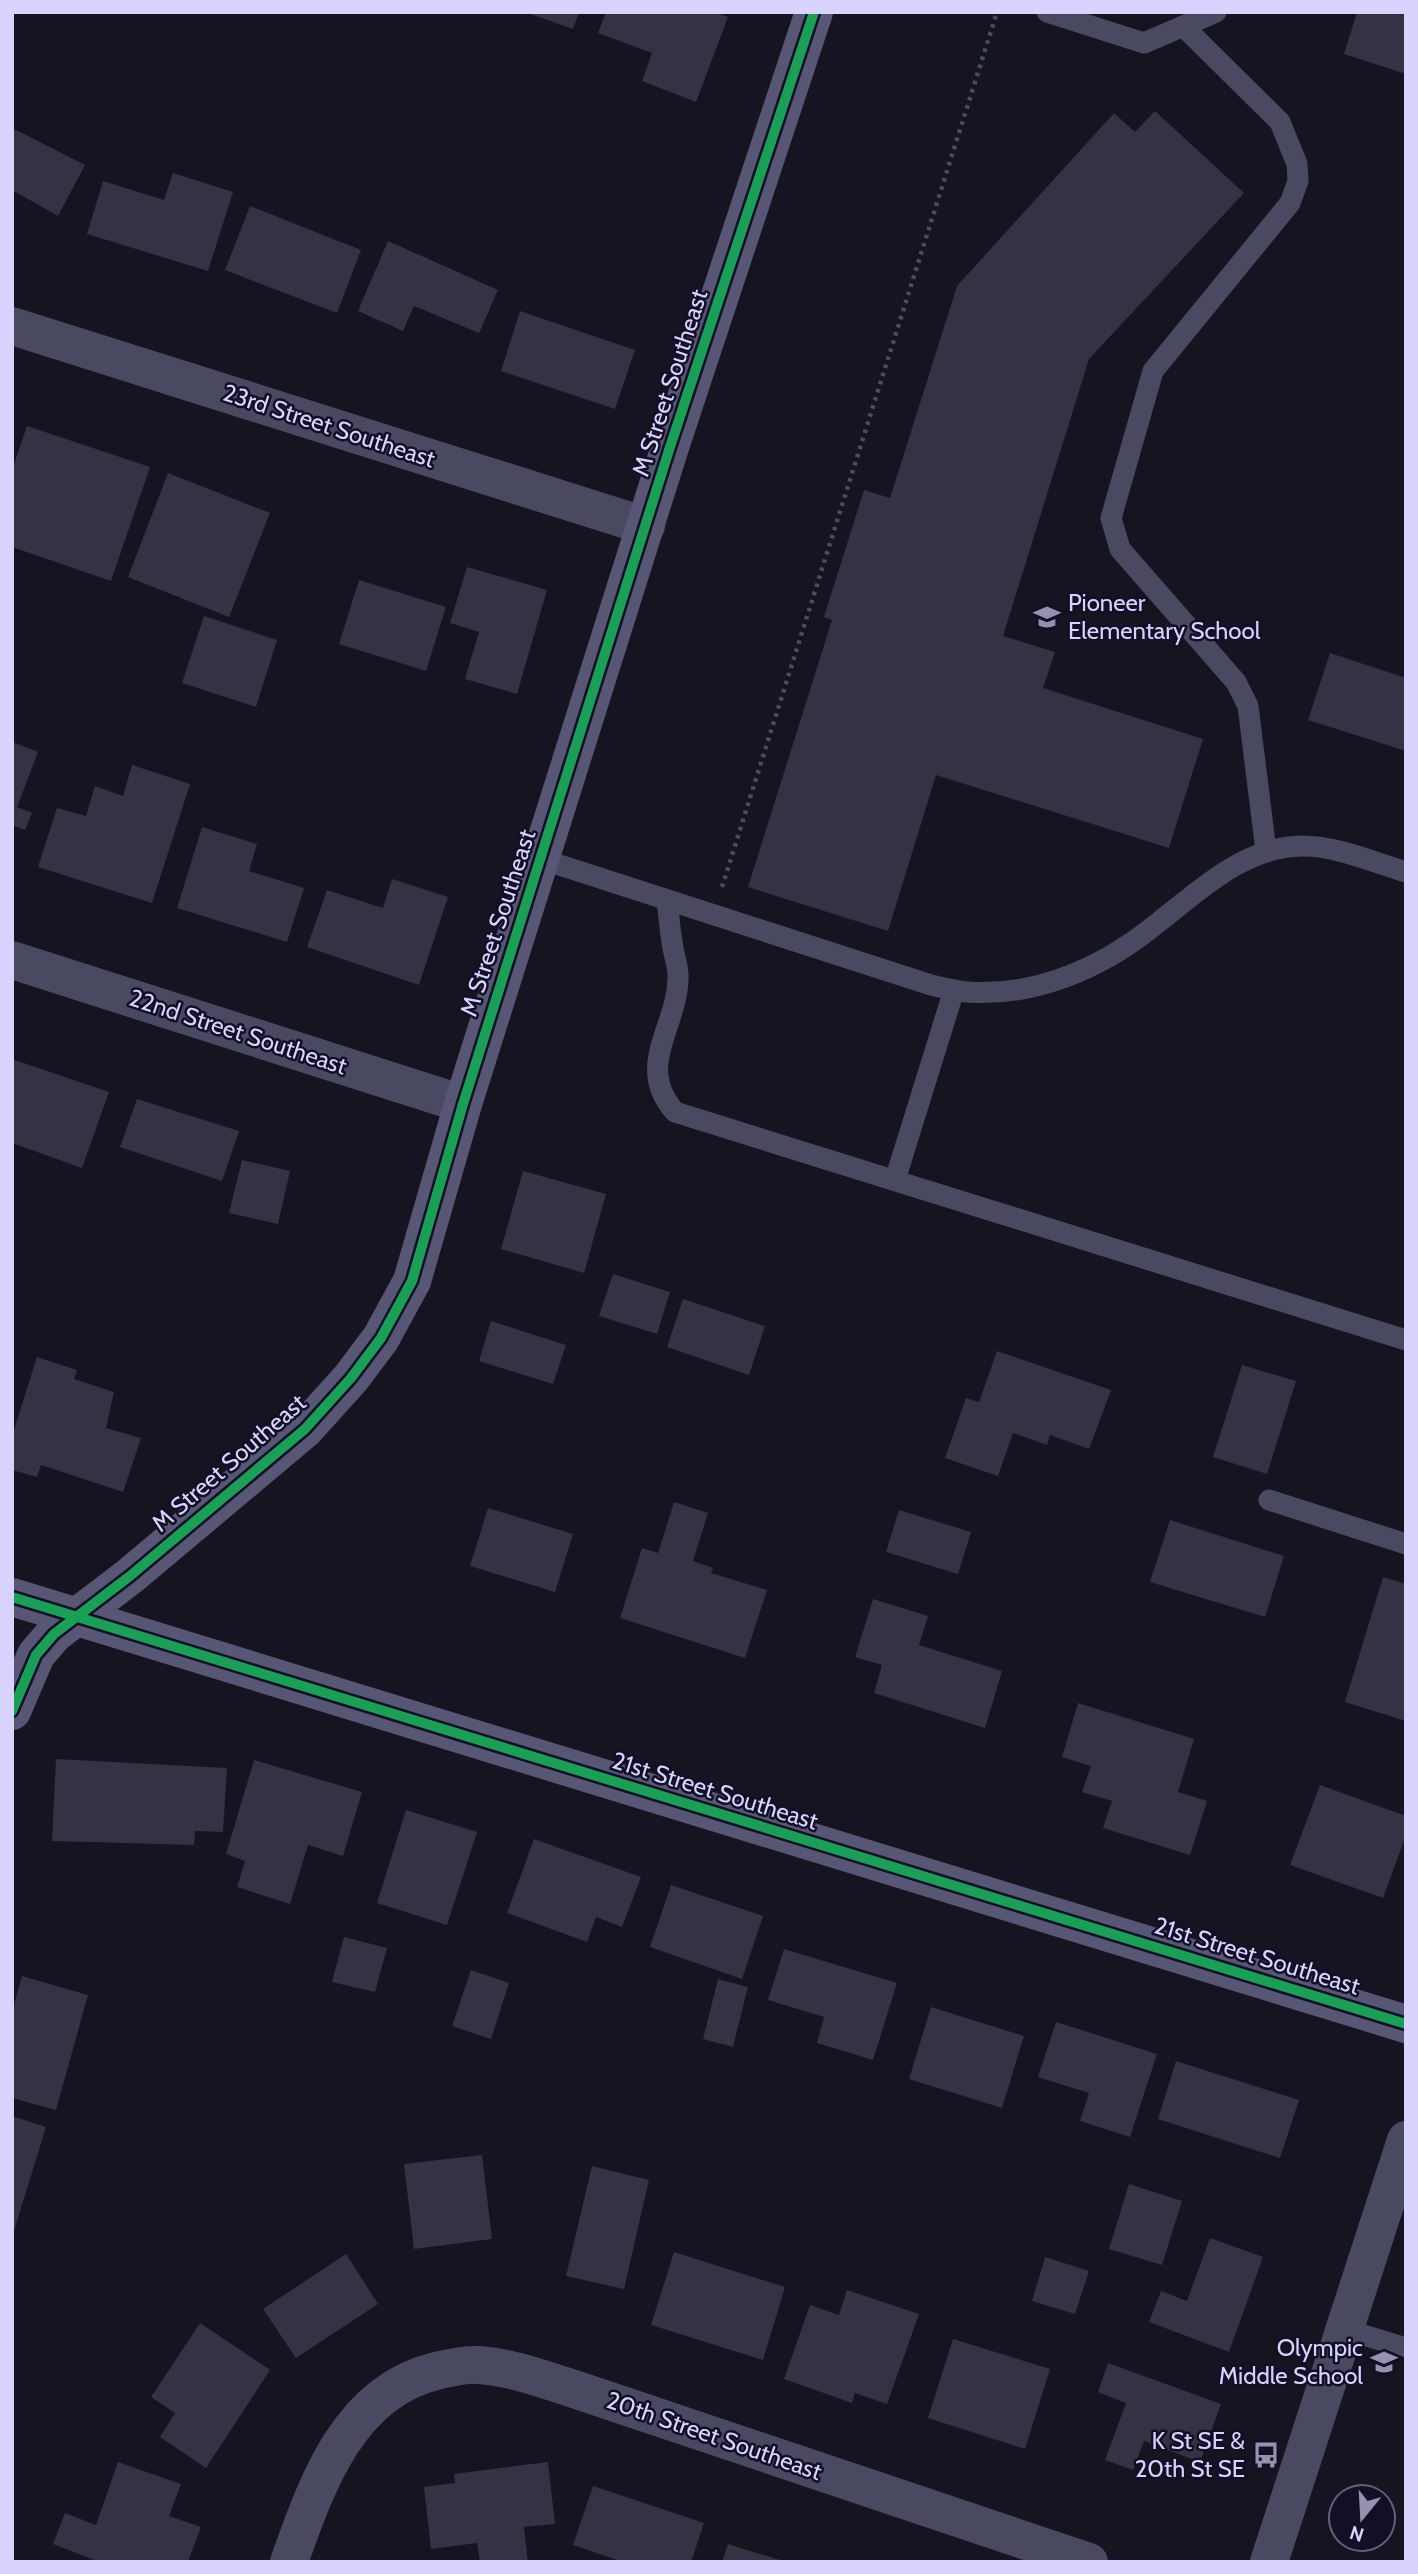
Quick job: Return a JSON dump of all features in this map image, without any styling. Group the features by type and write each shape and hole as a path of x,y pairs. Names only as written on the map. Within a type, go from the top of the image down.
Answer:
{"street":[{"name":"M Street Southeast","path":"12,1711 36,1655 54,1634 130,1576 305,1429 381,1338 412,1281 463,1104 670,447 814,12"},
{"name":"23rd Street Southeast","path":"12,326 646,526"},
{"name":"22nd Street Southeast","path":"12,960 463,1104"},
{"name":"21st Street Southeast","path":"12,1597 1406,2024"},
{"path":"1269,2562 1406,2140"},
{"name":"20th Street Southeast","path":"289,2562 314,2497 350,2429 371,2405 419,2375 477,2365 516,2371 1089,2562"}],"lane":[{"path":"1047,12 1144,43 1216,12"},
{"path":"1183,26 1280,122 1297,164 1298,181 1290,203 1153,371 1111,518 1120,549 1236,682 1248,706 1266,851"},
{"path":"541,859 930,985 968,992 1011,990 1055,982 1100,963 1147,931 1226,870 1266,851 1303,846 1339,852 1406,872"},
{"path":"667,900 679,976 677,996 657,1060 657,1072 663,1098 675,1112 1406,1340"},
{"path":"895,1181 954,990"},
{"path":"1269,1500 1406,1544"},
{"path":"1344,2329 1406,2348"}],"path":[{"path":"713,915 997,12"}],"building":[{"path":"525,12 579,12 573,29"},
{"path":"606,12 715,12 728,17 696,102 642,81 652,53 598,33"},
{"path":"1357,12 1396,12 1406,15 1406,74 1344,54"},
{"path":"1155,111 1244,193 1089,359 1003,636 1055,652 1043,688 1203,739 1169,848 936,775 888,931 748,887 832,620 824,617 864,490 890,498 957,286 1114,113 1135,132"},
{"path":"12,128 85,165 58,216 12,190"},
{"path":"173,173 233,192 208,271 87,234 103,181 164,200"},
{"path":"250,206 361,250 337,313 225,270"},
{"path":"388,241 498,290 479,333 414,306 403,331 358,311"},
{"path":"520,311 635,350 615,409 501,371"},
{"path":"27,426 150,467 111,581 12,547 12,470"},
{"path":"168,473 270,513 229,617 128,577"},
{"path":"467,567 547,590 517,694 465,679 479,632 450,623"},
{"path":"359,580 446,607 426,671 339,644"},
{"path":"204,616 277,640 256,707 182,683"},
{"path":"1330,653 1406,678 1406,751 1308,720"},
{"path":"12,742 38,752 17,807 32,813 25,830 12,825"},
{"path":"132,765 190,784 152,903 38,867 57,808 86,816 95,786 123,796"},
{"path":"202,827 257,844 249,871 304,888 287,942 177,908"},
{"path":"392,879 448,897 419,985 307,947 327,890 383,908"},
{"path":"12,1059 109,1092 82,1168 12,1143"},
{"path":"137,1099 239,1131 222,1181 120,1147"},
{"path":"242,1160 290,1171 278,1224 229,1213"},
{"path":"523,1171 606,1194 584,1273 501,1249"},
{"path":"613,1274 670,1292 657,1334 599,1316"},
{"path":"683,1299 765,1326 749,1375 667,1347"},
{"path":"491,1321 566,1345 553,1384 479,1361"},
{"path":"997,1351 1111,1390 1089,1449 1050,1435 1047,1445 1013,1433 998,1476 945,1458 966,1398 979,1402"},
{"path":"37,1357 77,1370 74,1379 114,1392 106,1428 141,1438 123,1492 41,1465 37,1477 12,1470 12,1436"},
{"path":"1242,1365 1296,1381 1267,1474 1213,1457"},
{"path":"674,1502 708,1513 693,1561 713,1568 711,1573 767,1590 745,1658 620,1618 642,1548 658,1553"},
{"path":"488,1508 573,1534 555,1592 470,1566"},
{"path":"899,1510 971,1532 958,1574 886,1552"},
{"path":"1170,1520 1284,1556 1265,1617 1150,1582"},
{"path":"1383,1577 1406,1584 1406,1721 1345,1702"},
{"path":"873,1599 928,1616 919,1645 1002,1671 985,1728 874,1693 882,1665 855,1657"},
{"path":"1078,1703 1194,1739 1178,1792 1207,1801 1190,1855 1103,1828 1112,1801 1082,1792 1091,1766 1062,1757"},
{"path":"56,1759 227,1768 223,1832 195,1831 194,1845 52,1841"},
{"path":"254,1760 362,1792 343,1856 308,1845 290,1904 237,1887 245,1861 226,1854"},
{"path":"1320,1785 1406,1816 1406,1835 1383,1898 1290,1865"},
{"path":"406,1810 477,1832 447,1925 377,1903"},
{"path":"534,1839 641,1877 622,1927 596,1917 587,1942 507,1913"},
{"path":"671,1885 763,1916 742,1979 650,1947"},
{"path":"344,1937 387,1948 375,1992 332,1982"},
{"path":"784,1949 897,1983 873,2060 817,2043 824,2017 768,2000"},
{"path":"471,1970 509,1983 491,2039 452,2026"},
{"path":"22,1976 88,1995 56,2110 12,2098 12,2012"},
{"path":"718,1979 748,1987 733,2047 703,2039"},
{"path":"931,2007 1024,2036 1002,2108 909,2079"},
{"path":"1056,2022 1157,2054 1130,2137 1080,2121 1089,2093 1038,2077"},
{"path":"1176,2061 1299,2100 1280,2158 1158,2119"},
{"path":"12,2116 46,2127 13,2234 12,2234"},
{"path":"482,2155 492,2239 414,2249 404,2164"},
{"path":"592,2166 649,2180 624,2289 566,2276"},
{"path":"1129,2184 1182,2201 1162,2265 1109,2249"},
{"path":"1210,2238 1263,2257 1229,2352 1149,2322 1161,2291 1187,2301"},
{"path":"674,2252 785,2287 763,2360 651,2325"},
{"path":"346,2254 378,2304 296,2358 263,2309"},
{"path":"1045,2257 1089,2271 1075,2314 1032,2301"},
{"path":"847,2290 919,2314 887,2404 855,2393 852,2403 784,2379 810,2305 839,2315"},
{"path":"200,2323 270,2370 206,2468 160,2437 175,2413 151,2397"},
{"path":"953,2339 1050,2369 1025,2449 928,2418"},
{"path":"1108,2363 1221,2404 1200,2462 1144,2441 1133,2470 1105,2460 1126,2403 1098,2392"},
{"path":"118,2462 181,2484 169,2516 201,2527 188,2562 100,2562 53,2544 65,2513 96,2525"},
{"path":"548,2462 555,2524 524,2527 528,2562 480,2562 477,2543 431,2549 424,2487 455,2483 454,2474"},
{"path":"593,2486 704,2523 691,2562 623,2562 573,2545"},
{"path":"728,2544 783,2561 783,2562 722,2562"}],"cycle path":[{"path":"12,1711 36,1655 54,1634 130,1576 305,1429 351,1378 381,1338 412,1281 463,1104 670,447 814,12"},
{"path":"12,1597 1406,2024"}],"place":[{"name":"Pioneer Elementary School","path":"1047,617"},
{"name":"Olympic Middle School","path":"1384,2362"},
{"name":"K St SE & 20th St SE","path":"1266,2455"}]}
